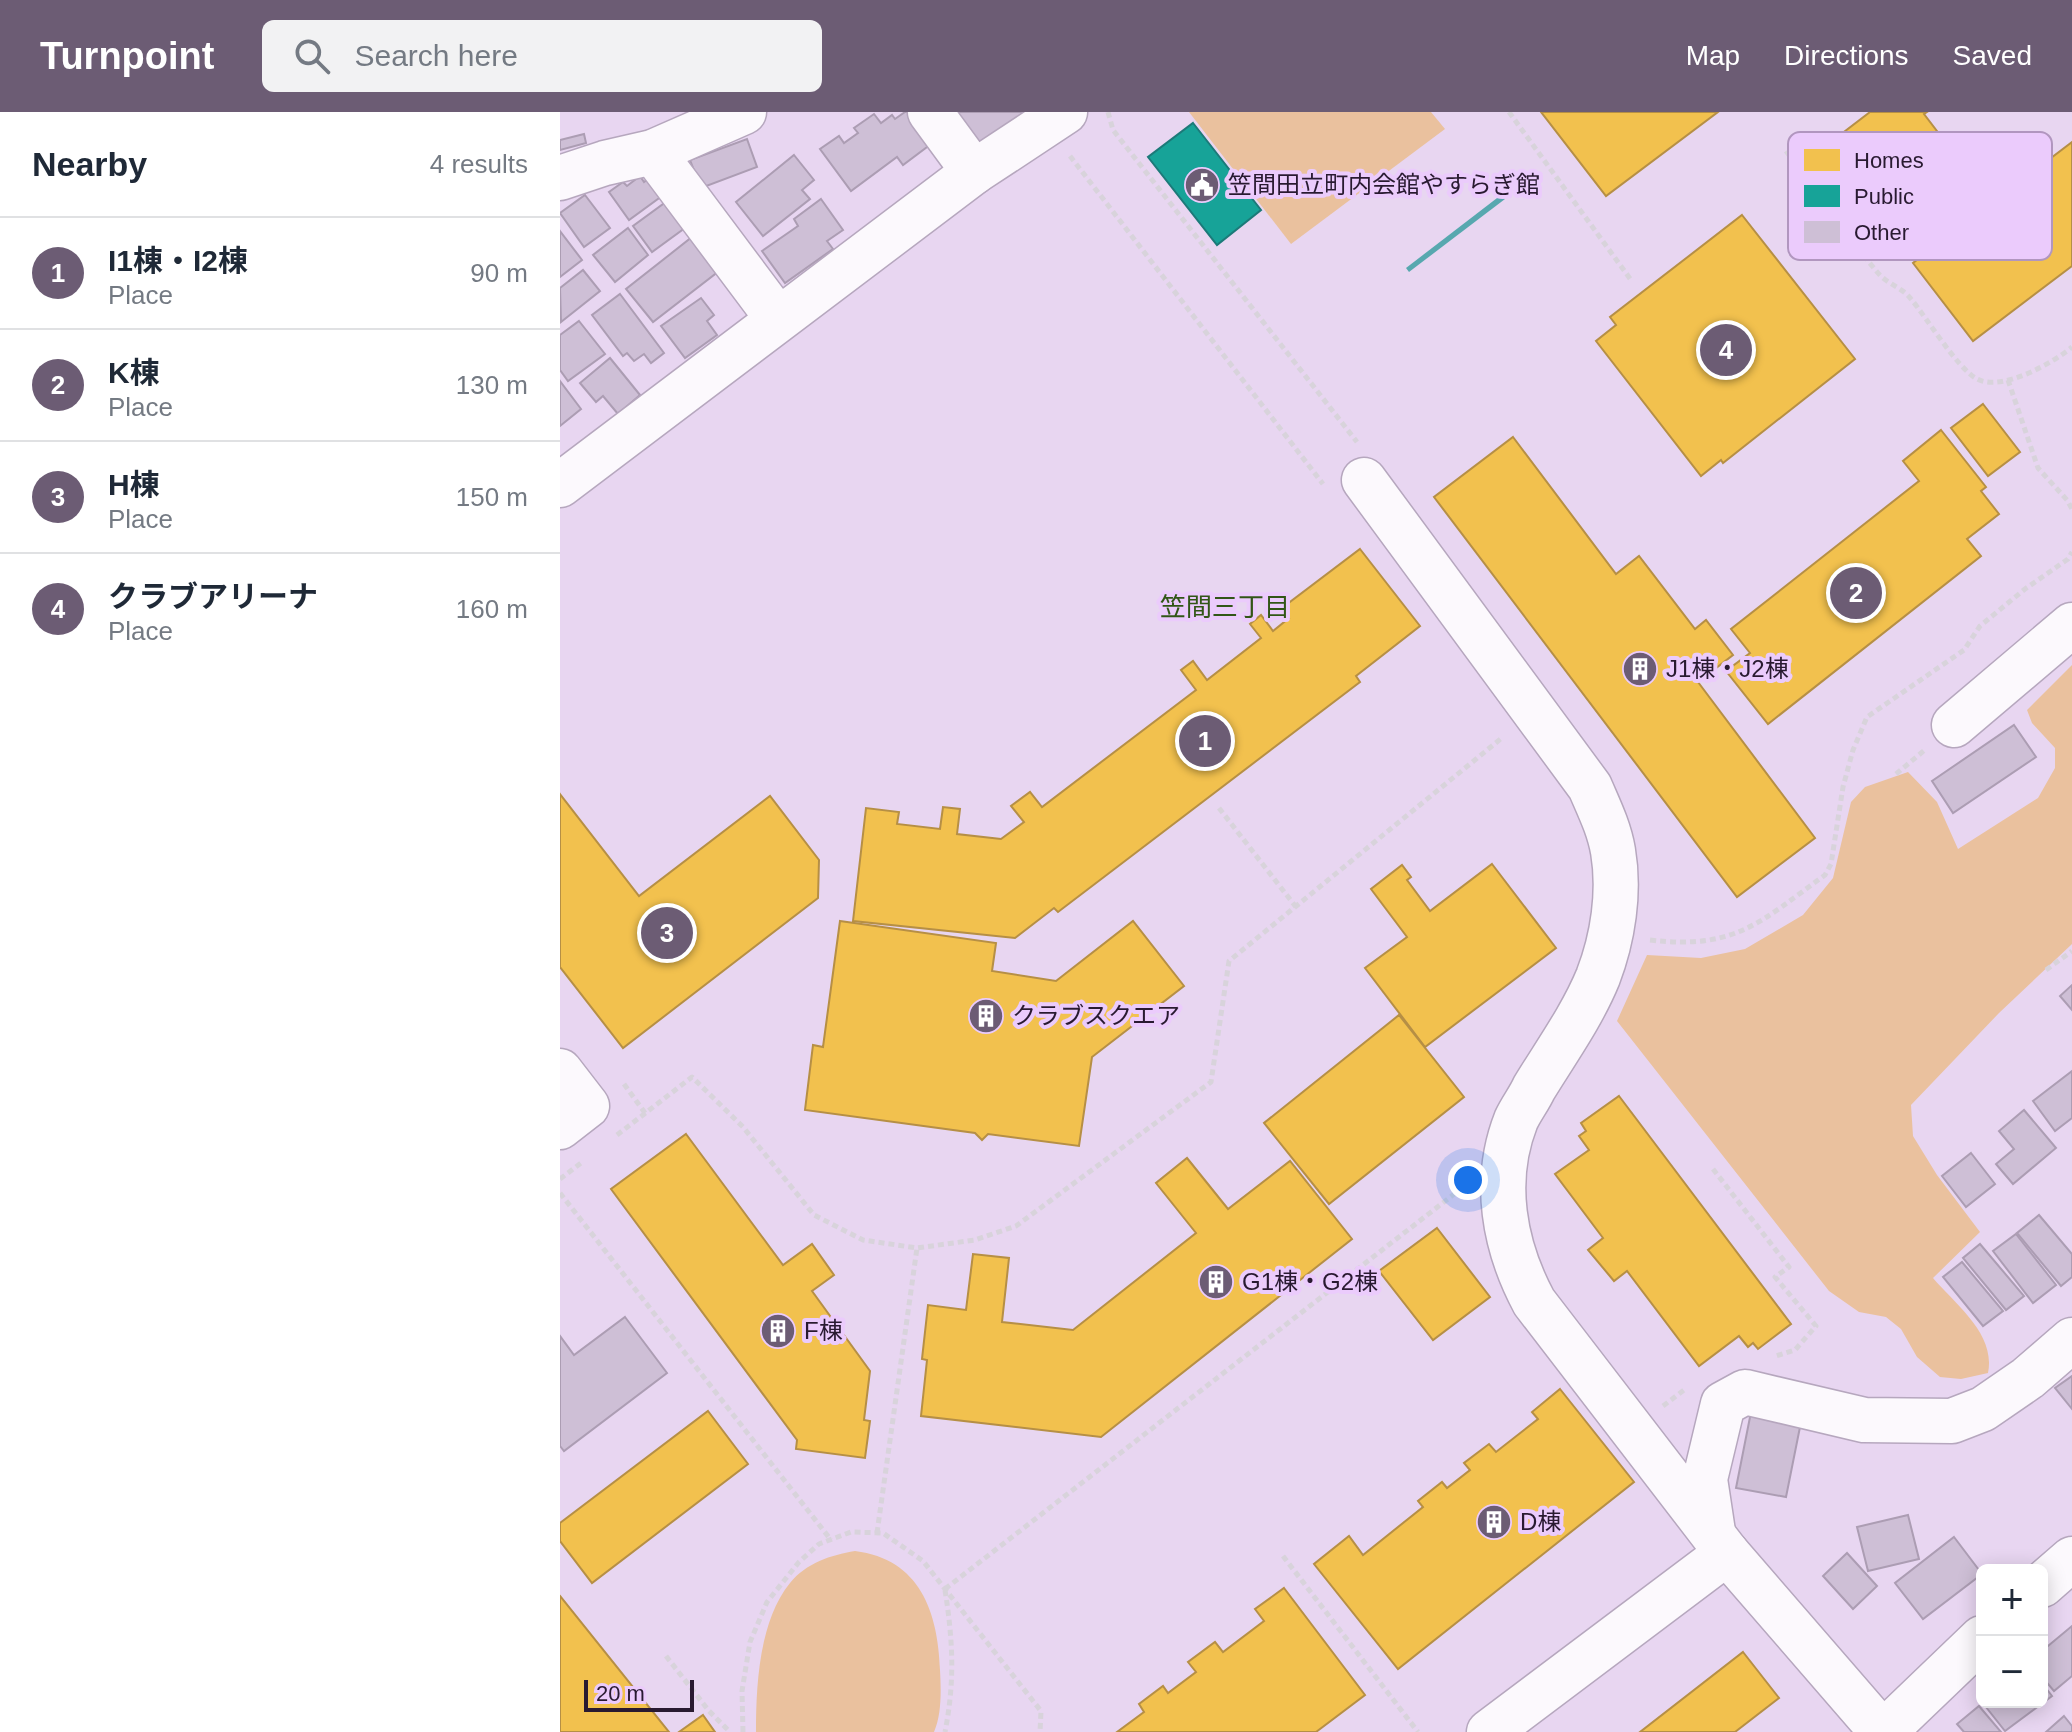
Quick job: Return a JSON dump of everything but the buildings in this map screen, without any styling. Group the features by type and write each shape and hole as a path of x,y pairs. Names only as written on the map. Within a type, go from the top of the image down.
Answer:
{"street":[{"path":"560,178 653,152 744,112"},
{"path":"930,112 974,172"},
{"path":"560,485 974,172 1077,130"},
{"path":"653,152 778,319"},
{"path":"1350,471 1590,787 1609,838 1616,885 1609,940 1599,974 1517,1119 1506,1159 1504,1179 1509,1242 1520,1275 1534,1302 1720,1543 1883,1732 1976,1644"},
{"path":"1954,725 2072,625"},
{"path":"560,1071 587,1106 572,1144"},
{"path":"1720,1543 1705,1479 1723,1404 1745,1392 1864,1420 1952,1421 1983,1409 2017,1386 2072,1340"},
{"path":"1489,1732 1720,1543"},
{"path":"2048,1580 2072,1559"}],"path":[{"path":"1108,112 1113,130 1350,471"},
{"path":"1509,112 1631,280"},
{"path":"1110,120 1077,130 1350,471"},
{"path":"1867,260 1880,277 1909,295 1946,347 1976,379 1994,383 2036,370 2072,347"},
{"path":"2008,379 2038,468 2072,509"},
{"path":"1648,939 1677,943 1705,942 1740,933 1761,922 1825,875 1831,864 1843,787 1853,750 1867,717 1964,650 1980,626 2068,559 2072,552"},
{"path":"609,1142 692,1077 743,1127 814,1215 863,1240 917,1248 975,1240 1016,1226 1211,1082 1229,961 1535,711"},
{"path":"1219,808 1296,907"},
{"path":"2046,970 2072,951"},
{"path":"560,1179 572,1144"},
{"path":"1713,1169 1789,1267 1775,1277 1816,1326 1795,1350 1766,1357"},
{"path":"945,1589 1478,1175 1504,1179"},
{"path":"560,1193 831,1540"},
{"path":"877,1533 917,1248"},
{"path":"1652,1413 1686,1389"},
{"path":"743,1732 742,1691 750,1642 767,1602 799,1562 819,1544 851,1532 883,1533 923,1561 1041,1711 1039,1732"},
{"path":"1283,1556 1418,1732"},
{"path":"945,1589 953,1637 953,1692 945,1732"},
{"path":"666,1656 709,1711 730,1732"}],"shaded area":[{"path":"1189,112 1431,112 1445,129 1291,244"},
{"path":"1501,195 1505,199 1409,272 1406,268"},
{"path":"2072,665 2072,944 1999,1013 1911,1105 1913,1136 1937,1175 1980,1232 1933,1278 1980,1333 1989,1359 1988,1373 1961,1379 1940,1377 1917,1357 1901,1329 1886,1317 1859,1312 1829,1291 1617,1021 1647,955 1701,958 1745,949 1803,915 1833,878 1851,802 1865,787 1908,772 1937,802 1958,849 2038,798 2055,768 2055,748 2032,723 2027,710"},
{"path":"855,1551 877,1556 895,1565 910,1577 929,1609 938,1649 941,1693 934,1732 756,1732 761,1654 780,1598 796,1576 811,1565"}],"place":[{"name":"笠間田立町内会館やすらぎ館","path":"1202,185"},
{"name":"クラブアリーナ","path":"1726,350"},
{"name":"K棟","path":"1856,593"},
{"name":"J1棟・J2棟","path":"1640,669"},
{"name":"I1棟・I2棟","path":"1205,741"},
{"name":"H棟","path":"667,933"},
{"name":"クラブスクエア","path":"986,1016"},
{"name":"G1棟・G2棟","path":"1216,1282"},
{"name":"F棟","path":"778,1331"},
{"name":"D棟","path":"1494,1522"}],"district":[{"name":"笠間三丁目","path":"1225,607"}]}
